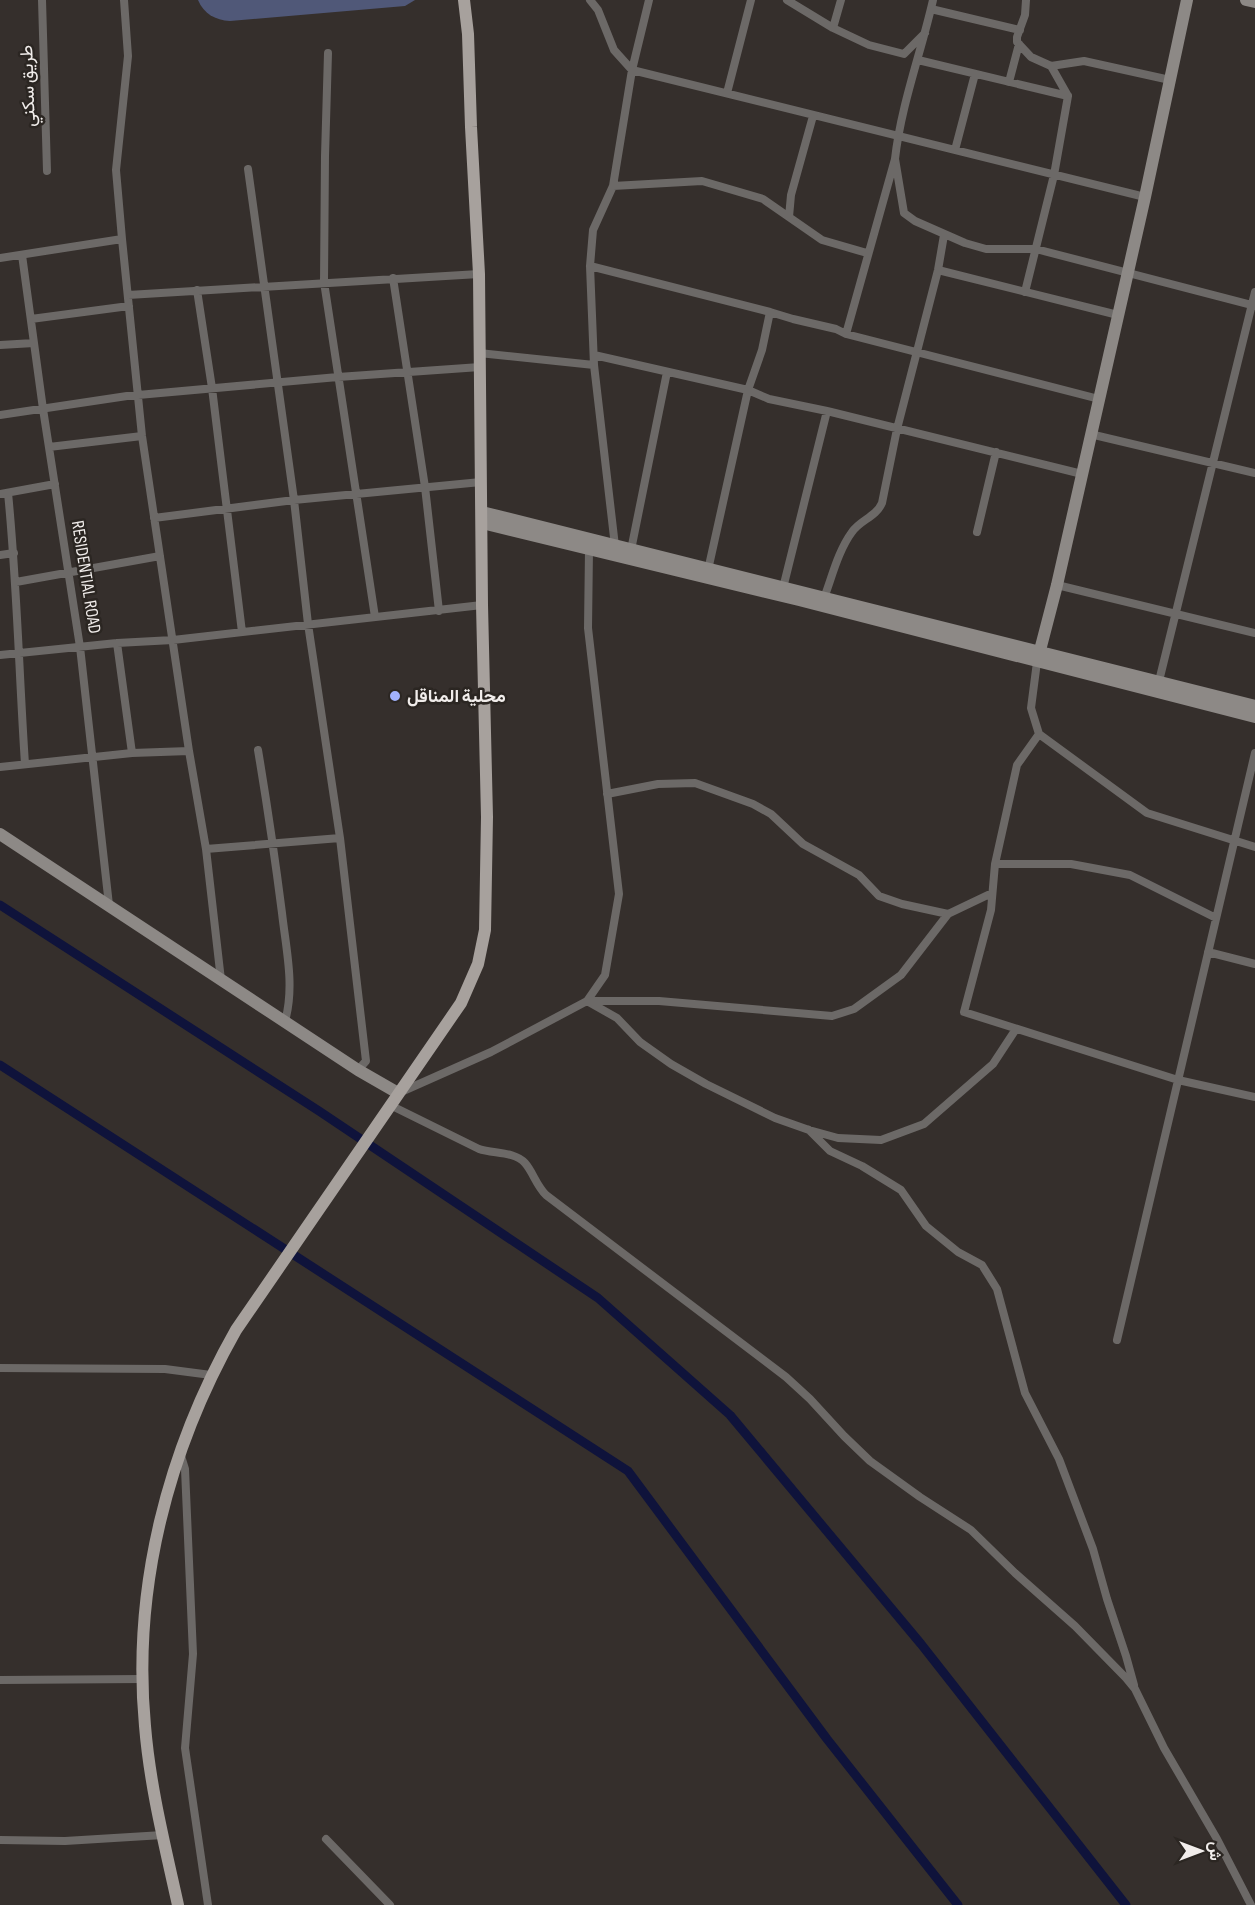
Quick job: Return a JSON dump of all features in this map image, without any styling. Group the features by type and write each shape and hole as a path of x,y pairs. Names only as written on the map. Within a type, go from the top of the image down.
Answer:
{"main road":[{"path":"178,1905 152,1782 146,1738 142,1666 147,1586 165,1500 180,1452 196,1408 236,1330 460,1003 478,964 485,930 487,817 482,605 479,274 468,34 464,0"}],"street":[{"name":"طريق سكني","path":"42,0 47,171"},
{"path":"124,0 128,56 116,170 137,396 189,751 206,849 221,980"},
{"path":"590,0 598,10 614,50 632,70 1145,197"},
{"path":"615,546 594,365 590,266 593,230 613,186 632,70 649,0"},
{"path":"727,93 751,0"},
{"path":"787,0 833,28 869,45 904,54 926,32"},
{"path":"833,28 841,0"},
{"path":"1026,0 1025,15 1017,37 1019,44 1031,57 1051,66 1084,61 1170,80"},
{"path":"1187,0 1057,585 1038,656 1031,708 1039,734 1147,813 1255,847"},
{"path":"1246,0 1255,2"},
{"path":"846,334 895,159 897,135 932,5 1020,30"},
{"path":"1009,82 1019,44"},
{"path":"328,53 324,282 375,617"},
{"path":"918,60 1068,96"},
{"path":"1025,292 1054,175 1068,96 1051,66"},
{"path":"955,150 975,74"},
{"path":"789,217 791,195 813,116"},
{"path":"895,159 904,213 944,235 986,249 1036,249 1253,305"},
{"path":"248,170 294,500 308,624 340,838 366,1061 358,1070"},
{"path":"613,186 702,181 763,200 822,240 867,253"},
{"path":"824,598 850,534 861,522 876,513 881,506 897,429 938,270 944,235"},
{"path":"0,258 122,239"},
{"name":"RESIDENTIAL ROAD","path":"22,255 43,409 80,646 109,905"},
{"path":"590,266 1099,399"},
{"path":"938,270 1118,315"},
{"path":"128,295 479,274"},
{"path":"393,278 425,488 439,610"},
{"path":"196,290 212,388 242,632"},
{"path":"1159,681 1255,292"},
{"path":"31,319 129,306"},
{"path":"708,570 748,390 762,350 770,312"},
{"path":"0,345 34,343"},
{"path":"479,353 594,365"},
{"path":"594,355 748,390 769,399 827,411 1082,474"},
{"path":"0,415 212,388 480,367"},
{"path":"631,550 667,372"},
{"path":"783,588 827,411"},
{"path":"1090,434 1255,473"},
{"path":"50,447 142,436"},
{"path":"977,532 996,452"},
{"path":"154,518 294,500 482,482"},
{"path":"24,764 14,553 2,494 55,484"},
{"path":"482,518 615,546 824,598 1255,717"},
{"path":"482,518 589,550 1038,656 1159,681 1255,706"},
{"path":"588,1001 605,975 619,894 588,628 589,550"},
{"path":"0,555 14,553"},
{"path":"16,582 160,556"},
{"path":"1057,585 1255,633"},
{"path":"0,655 80,646 173,640 482,605"},
{"path":"117,643 132,753"},
{"path":"1039,734 1017,765 995,864 991,910 964,1012 1178,1080 1255,1097"},
{"path":"258,750 273,843 290,977 289,1004 285,1021"},
{"path":"0,767 132,753 189,751"},
{"path":"1117,1340 1255,753"},
{"path":"607,794 658,784 695,783 753,804 771,814 803,844 859,874 879,896 902,904 948,914"},
{"path":"0,834 358,1070 398,1093 491,1052 588,1001 659,1000 832,1016 854,1009 901,975 948,914 992,893"},
{"path":"206,849 340,838"},
{"path":"995,864 1071,864 1130,875 1216,918"},
{"path":"1208,952 1255,964"},
{"path":"588,1001 617,1018 640,1042 671,1064 738,1101 775,1118 838,1138 881,1140 924,1124 993,1064 1016,1029"},
{"path":"390,1105 479,1149 520,1159 529,1168 536,1184 546,1194 786,1377 870,1461 971,1530 1075,1626 1135,1689"},
{"path":"809,1130 830,1151 862,1166 901,1190 926,1226 958,1252 982,1265 997,1289 1025,1392 1059,1459 1093,1549 1135,1689 1164,1748 1217,1839 1251,1905"},
{"path":"0,1368 165,1369 212,1374"},
{"path":"180,1452 184,1469 193,1654 185,1748 208,1905"},
{"path":"0,1680 143,1679"},
{"path":"0,1840 65,1841 163,1835"},
{"path":"326,1839 390,1905"}],"shaded area":[{"path":"198,0 415,0 405,6 230,21 211,15 203,9"}],"waterway":[{"path":"0,905 319,1111 598,1298 730,1415 921,1644 1126,1905"},
{"path":"0,1065 628,1471 827,1739 958,1905"}],"place":[{"name":"محلية المناقل","path":"395,696"}]}
